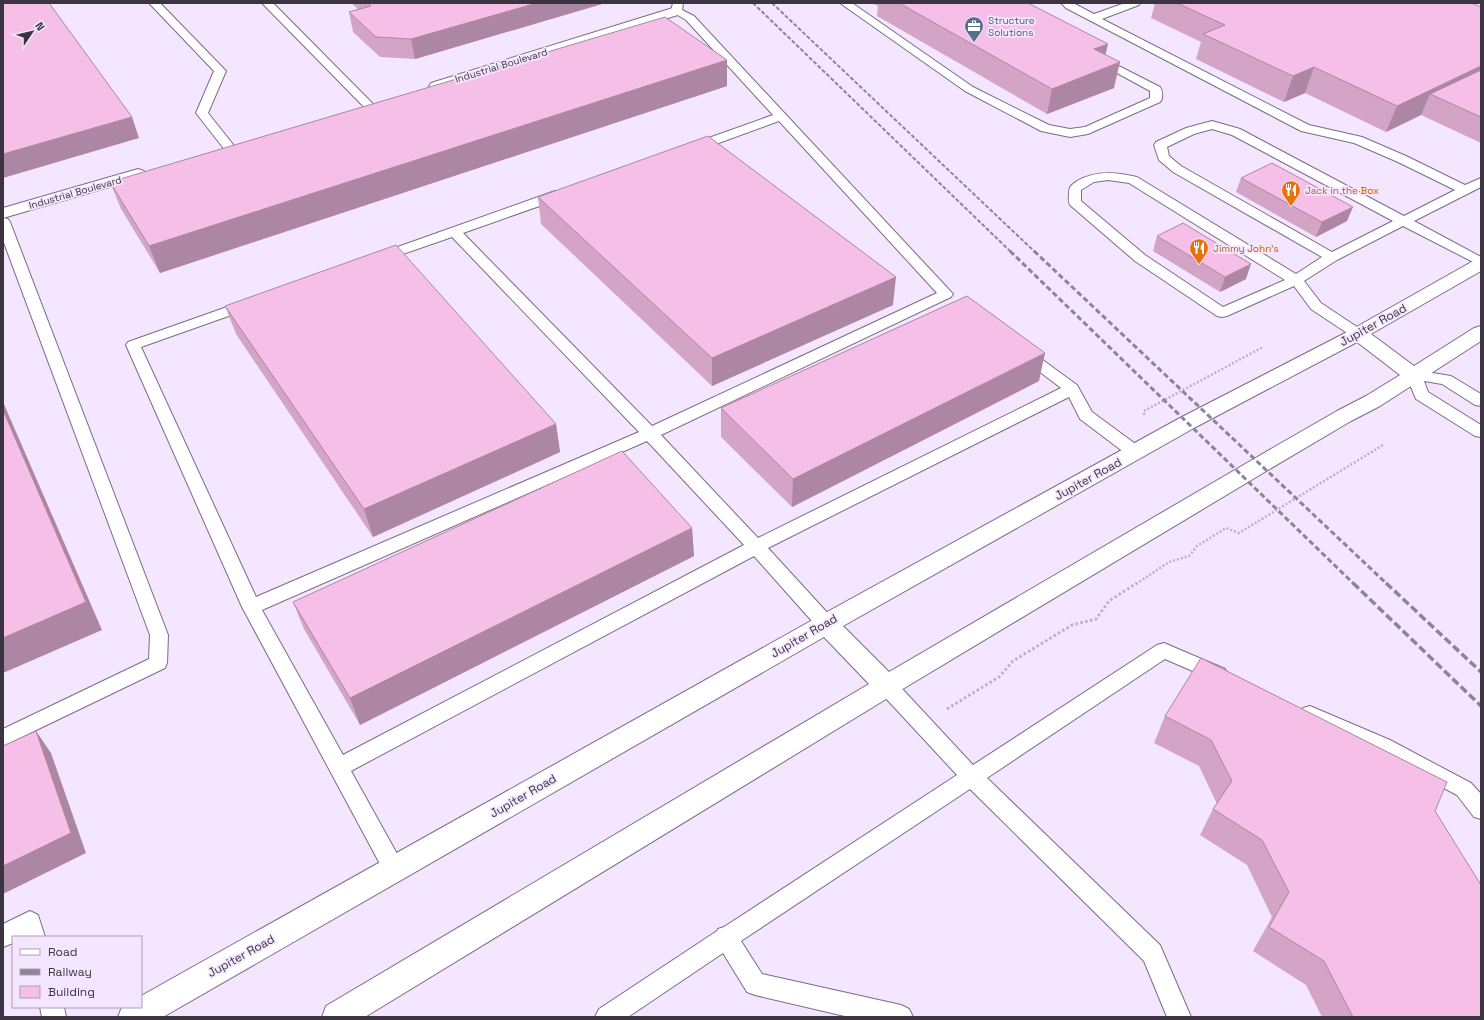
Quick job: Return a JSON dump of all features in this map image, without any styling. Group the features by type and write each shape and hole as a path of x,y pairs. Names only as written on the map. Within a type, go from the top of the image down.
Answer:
{"main road":[{"name":"Industrial Boulevard","path":"421,90 677,7"},
{"path":"350,112 384,102"},
{"path":"214,152 236,145"},
{"name":"Industrial Boulevard","path":"3,213 153,169"},
{"name":"Jupiter Road","path":"133,1017 395,870 826,624 1135,452 1358,334 1481,263"},
{"path":"337,1017 887,686 1260,465 1344,416 1373,402 1481,332"},
{"path":"1358,334 1414,375"},
{"path":"826,624 887,686"}],"lane":[{"path":"154,3 220,71 202,113 236,145"},
{"path":"267,3 369,106"},
{"path":"845,3 969,89 1045,128 1070,133 1088,130 1156,100 1156,89 1086,52"},
{"path":"1066,3 1306,128 1358,140 1402,159 1465,190"},
{"path":"1094,18 1135,3"},
{"path":"251,607 651,433 952,299 690,18 677,7"},
{"path":"677,153 781,116"},
{"path":"1332,257 1178,169 1163,157 1160,145 1190,131 1212,125 1236,132 1481,263"},
{"path":"1358,334 1316,306 1296,280 1133,180 1108,176 1090,179 1075,188 1075,202 1140,258 1222,313 1296,280 1332,257 1481,182"},
{"path":"365,263 573,190"},
{"path":"3,222 159,635 158,663 3,738"},
{"path":"455,232 651,433 757,546 826,624"},
{"path":"260,300 133,345 251,607 395,870"},
{"path":"1009,342 1072,389 1086,415 1135,452"},
{"path":"1481,401 1446,380 1414,375 1421,395 1481,432"},
{"path":"339,767 757,546 1072,389"},
{"path":"607,1017 726,937 1164,650 1237,682"},
{"path":"887,686 972,777 1152,953 1178,1017"},
{"path":"1296,708 1383,746 1464,789 1481,810"},
{"path":"3,936 30,922 34,936"},
{"path":"726,937 755,984 901,1017"}],"path":[{"path":"923,724 999,678 1013,661 1072,625 1096,619 1109,601 1170,562 1189,556 1197,546 1226,528 1239,533 1382,445"}],"building":[{"path":"3,3 49,3 132,117 3,154"},
{"path":"368,3 537,3 411,39 376,37 349,12 371,6"},
{"path":"899,3 1028,3 1108,44 1094,49 1120,62 1052,89"},
{"path":"1177,3 1471,3 1481,7 1481,66 1397,106 1314,67 1293,76 1203,34 1225,25"},
{"path":"665,17 727,60 149,246 110,182"},
{"path":"1481,70 1481,117 1430,94"},
{"path":"708,136 896,277 712,358 538,197"},
{"path":"1272,163 1353,207 1322,222 1241,178"},
{"path":"1183,223 1251,264 1225,277 1157,236"},
{"path":"396,245 556,424 364,509 225,306"},
{"path":"967,296 1045,353 793,479 721,408"},
{"path":"3,410 86,602 3,638"},
{"path":"622,451 692,528 350,698 293,602"},
{"path":"1201,658 1447,782 1435,811 1481,885 1481,1017 1353,1017 1324,961 1269,927 1289,892 1262,840 1213,809 1232,781 1211,740 1165,716"},
{"path":"36,731 71,833 3,866 3,746"}],"railway":[{"path":"753,3 1011,252"},
{"path":"772,3 1035,252"},
{"path":"1010,251 1354,584"},
{"path":"1034,251 1387,584"},
{"path":"1353,583 1481,706"},
{"path":"1386,583 1481,672"}],"place":[{"name":"Structure Solutions","path":"974,43"},
{"name":"Jack in the Box","path":"1291,207"},
{"name":"Jimmy John's","path":"1199,265"}]}
